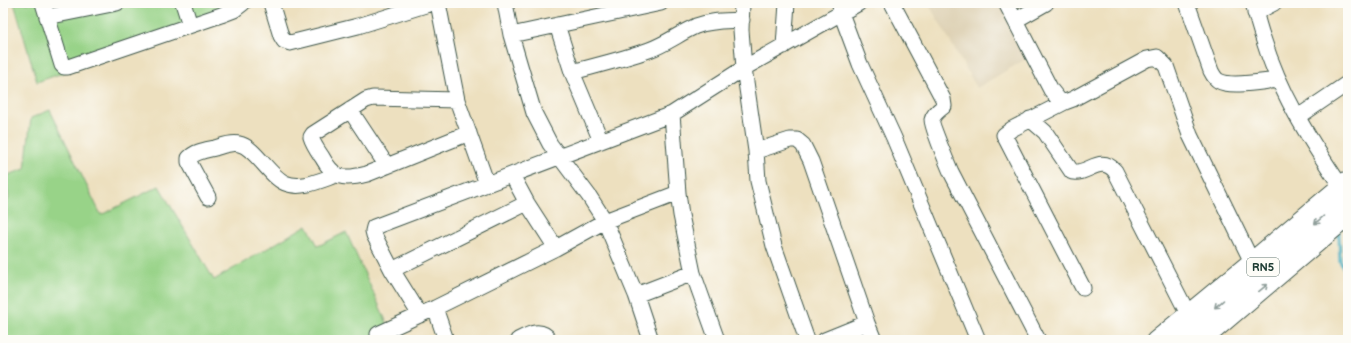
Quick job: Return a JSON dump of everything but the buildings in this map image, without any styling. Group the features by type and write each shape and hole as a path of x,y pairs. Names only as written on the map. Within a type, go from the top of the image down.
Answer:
{"main road":[{"name":"RN5","path":"1177,340 1345,186"},
{"name":"RN5","path":"1202,340 1348,216"}],"street":[{"path":"43,3 62,65 64,67 68,67 190,26 234,10 243,3"},
{"path":"47,18 96,5 117,3"},
{"path":"183,3 190,26"},
{"path":"270,3 281,36 284,41 290,43 364,24 432,3"},
{"path":"438,3 457,100 487,184"},
{"path":"505,3 511,35 534,113 542,131 605,221 636,295 651,340"},
{"path":"511,35 661,3"},
{"path":"742,3 741,30 744,68 756,151 758,181 765,215 774,246 807,340"},
{"path":"784,46 787,3"},
{"path":"420,316 392,270 374,235 374,227 512,174 560,158 672,114 744,68 784,46 840,8 859,3"},
{"path":"892,3 943,99 944,106 931,121 951,172 1038,340"},
{"path":"1006,3 1055,96 1058,100 1065,102"},
{"path":"1016,20 1046,3"},
{"path":"1187,3 1211,71 1217,80 1232,84 1278,80"},
{"path":"1154,340 1251,260 1345,186 1298,117 1278,80 1268,54 1254,8 1274,3"},
{"path":"840,8 860,64 894,138 978,340"},
{"path":"572,72 649,50 698,26 714,22 742,20"},
{"path":"557,24 572,72 601,141"},
{"path":"1083,288 1004,135 1030,119 1147,59 1157,57 1166,66 1190,135 1251,260"},
{"path":"1298,117 1348,83"},
{"path":"336,175 325,163 311,137 313,134 350,110 372,98 457,100"},
{"path":"350,110 387,166"},
{"path":"672,114 678,193 693,273 717,340"},
{"path":"1030,119 1045,132 1072,172 1078,173 1101,164 1108,165 1115,171 1187,312"},
{"path":"208,197 189,158 193,154 199,152 232,144 240,144 247,147 278,178 286,183 295,185 305,184 336,175 356,177 469,133"},
{"path":"756,151 790,140 797,140 802,145 811,162 874,340"},
{"path":"512,174 527,203 556,248"},
{"path":"378,334 420,316 556,248 605,221 678,193"},
{"path":"392,270 527,203"},
{"path":"636,295 693,273"},
{"path":"435,308 446,340"},
{"path":"825,340 867,323"},
{"path":"518,340 532,333 541,332 548,336 550,340"}],"shaded area":[{"path":"928,3 1000,3 1031,56 977,88"}],"green space":[{"path":"14,3 261,3 37,82"},
{"path":"50,110 101,215 159,186 214,280 307,225 318,246 346,232 392,334 371,336 363,340 3,340 3,202 9,199 5,176 25,169 31,118"}],"waterway":[{"path":"1339,233 1340,261 1348,276"}]}
